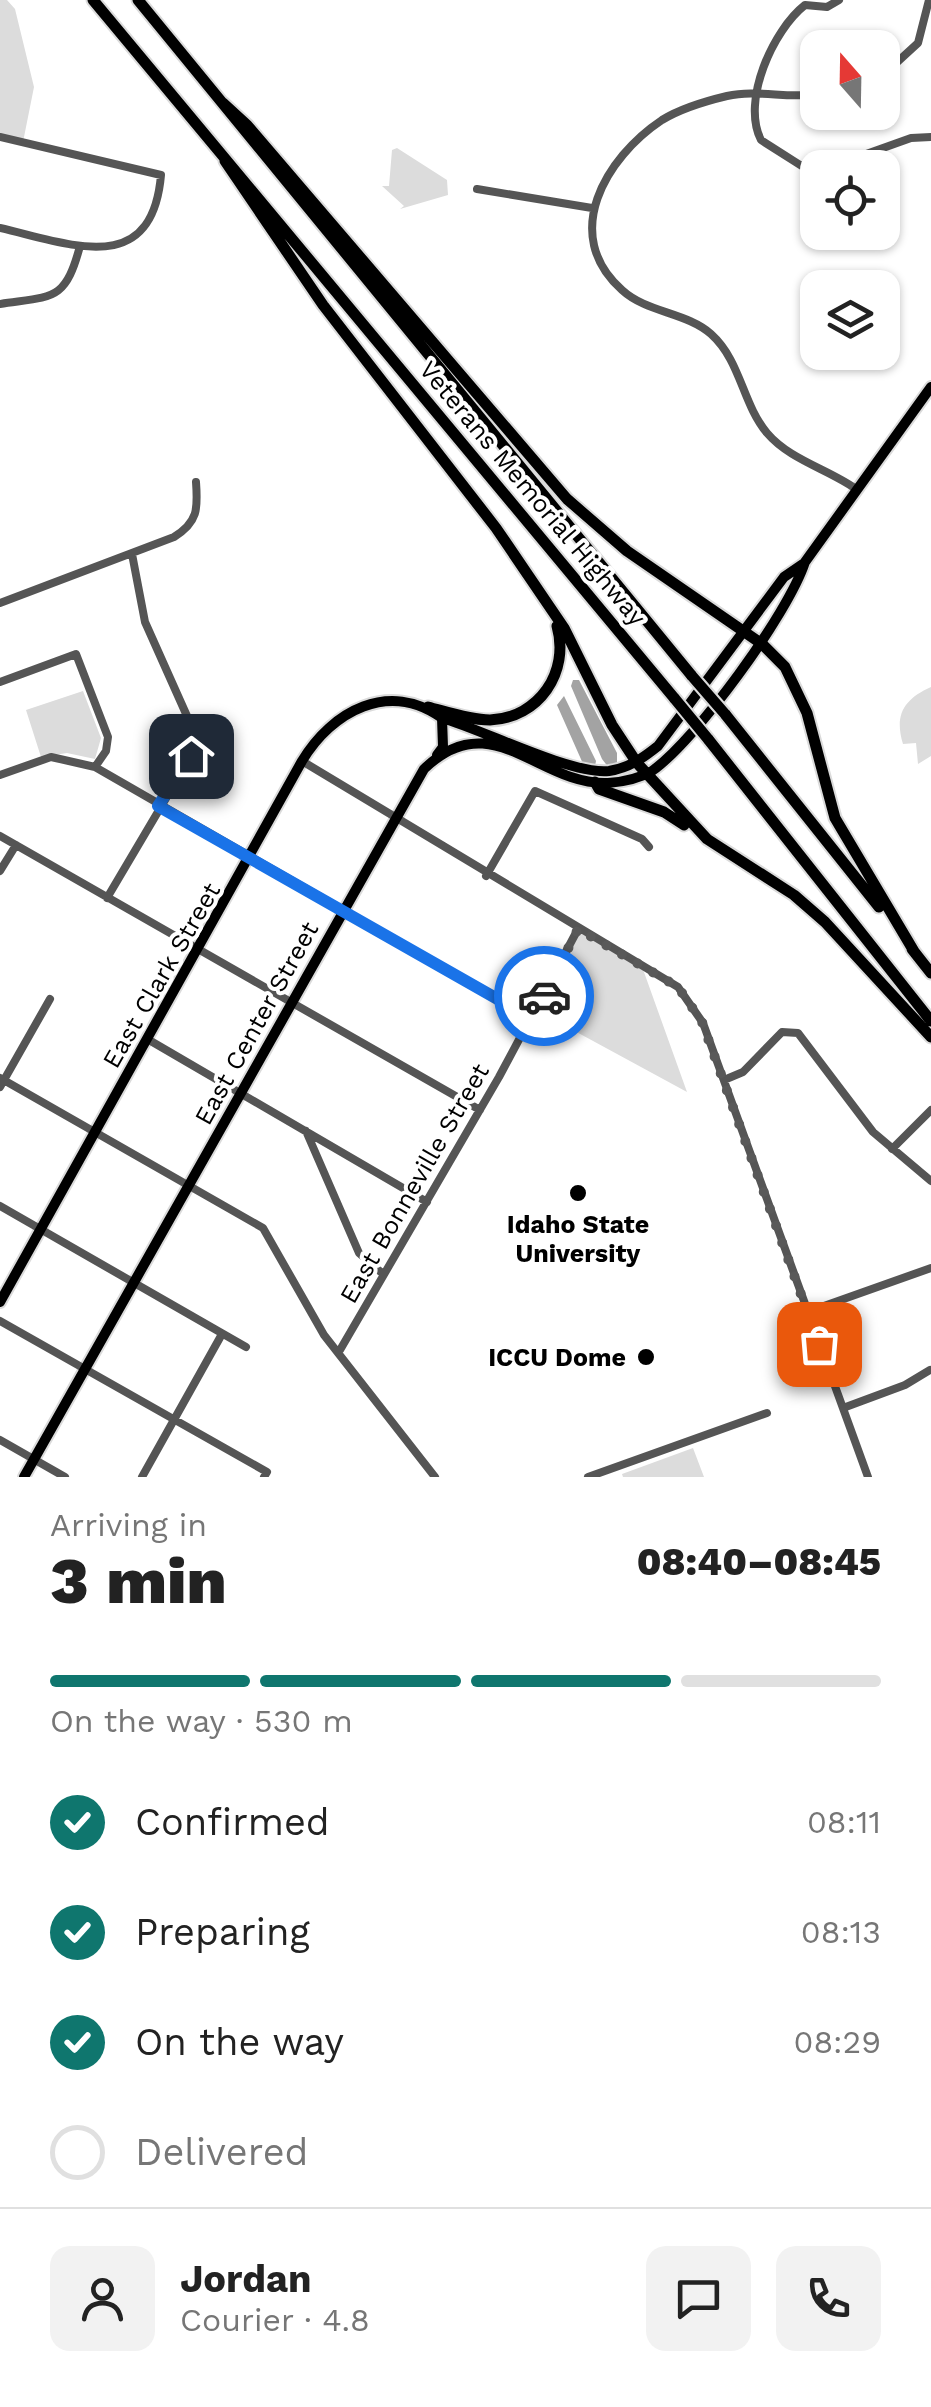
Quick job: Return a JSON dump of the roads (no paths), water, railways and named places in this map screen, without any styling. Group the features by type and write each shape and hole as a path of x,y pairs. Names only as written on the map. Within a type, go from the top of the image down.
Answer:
{"highway":[{"name":"Veterans Memorial Highway","path":"93,0 675,698 931,1021"},
{"name":"Veterans Memorial Highway","path":"138,0 277,174 725,714 931,974"},
{"path":"224,103 567,499 627,551 762,644 793,679 807,712 835,818 915,953"},
{"path":"225,161 323,305 496,528 550,608 612,725 637,763 707,839"},
{"path":"428,707 488,720 529,706 547,691 558,669 562,648 550,608"},
{"path":"594,782 599,789 664,812 794,895 825,922 931,1037"}],"main road":[{"path":"437,756 461,744 490,743 594,782 648,774 674,751 762,644 798,584 805,562 931,387"},
{"path":"428,707 442,718 578,767 606,771 637,763 658,746 784,578 805,562"},
{"name":"East Clark Street","path":"0,1302 302,762 330,724 354,708 396,700 428,707"},
{"path":"437,756 443,747 442,718"},
{"name":"East Center Street","path":"24,1477 396,816 424,768 437,756"}],"street":[{"path":"800,165 761,140 756,125 770,46 805,2 827,6 839,0"},
{"path":"900,60 918,43 929,0"},
{"path":"800,97 730,96 661,121 608,173 592,208 596,254 622,290 711,335 733,362 759,423 775,442 856,489"},
{"path":"0,137 161,175 152,220 130,241 110,247 80,246 0,228"},
{"path":"877,150 911,138 931,137"},
{"path":"477,189 592,208"},
{"path":"0,304 54,296 64,290 80,246"},
{"path":"0,604 98,569 190,527 198,512 196,482"},
{"path":"107,898 191,756 191,725 145,622 132,554"},
{"path":"0,682 76,654 108,736 106,751 95,767"},
{"path":"0,775 50,756 95,767 531,1018"},
{"path":"302,762 396,816 486,876 678,987 691,1000 724,1080 868,1477"},
{"path":"486,876 534,791 642,839 649,848"},
{"path":"0,836 480,1110"},
{"path":"0,871 16,845"},
{"name":"East Bonneville Street","path":"340,1350 480,1110 578,929"},
{"path":"50,998 1,1082 95,1130 250,1219 272,1240 312,1316 435,1477"},
{"path":"789,1016 790,1030"},
{"path":"724,1080 743,1072 769,1042 790,1030"},
{"path":"790,1030 809,1043 844,1096 892,1148 931,1181"},
{"path":"149,1040 427,1202"},
{"path":"892,1148 931,1110"},
{"path":"306,1131 359,1253 383,1274"},
{"path":"0,1206 246,1347"},
{"path":"808,1312 931,1268"},
{"path":"0,1321 266,1474"},
{"path":"142,1477 222,1334"},
{"path":"843,1408 905,1386 930,1370"},
{"path":"588,1477 768,1413"},
{"path":"0,1440 64,1477"}],"place":[{"name":"Idaho State University","path":"578,1193"},
{"name":"ICCU Dome","path":"646,1357"}]}
